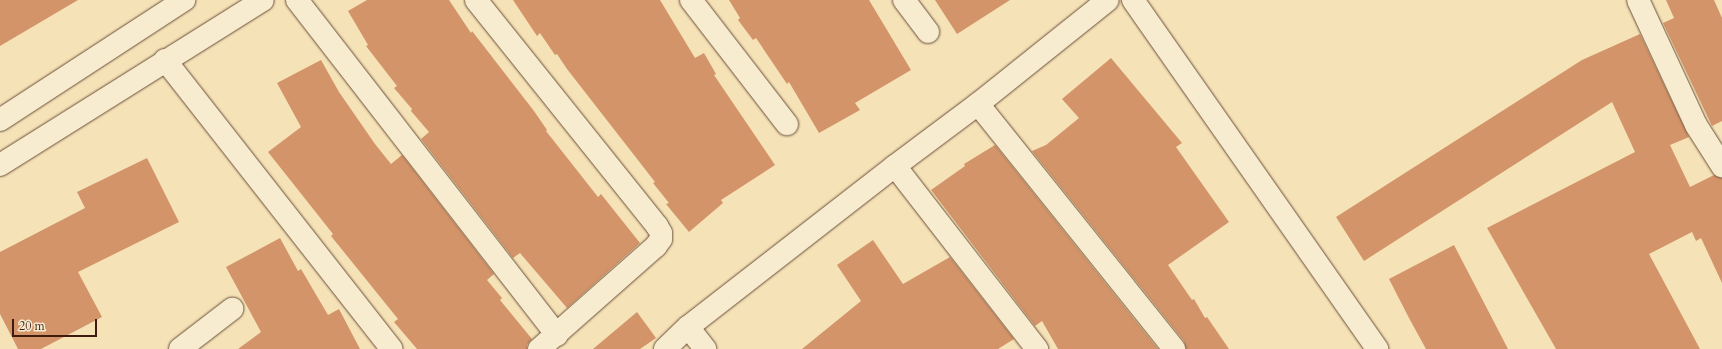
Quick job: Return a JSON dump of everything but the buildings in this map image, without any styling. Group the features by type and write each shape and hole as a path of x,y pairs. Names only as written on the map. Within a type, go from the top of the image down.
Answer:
{"street":[{"path":"0,120 184,0"},
{"path":"0,165 165,60 263,0"},
{"path":"297,0 557,335"},
{"path":"476,0 657,226 661,233 661,239 656,246 540,349"},
{"path":"691,0 787,124"},
{"path":"904,0 928,32"},
{"path":"665,349 688,327 895,166 978,104 1108,0"},
{"path":"1133,0 1377,349"},
{"path":"1638,0 1696,125 1722,166"},
{"path":"165,60 392,349"},
{"path":"978,104 1174,349"},
{"path":"895,166 1037,349"},
{"path":"180,349 232,309"},
{"path":"688,327 705,349"}]}
